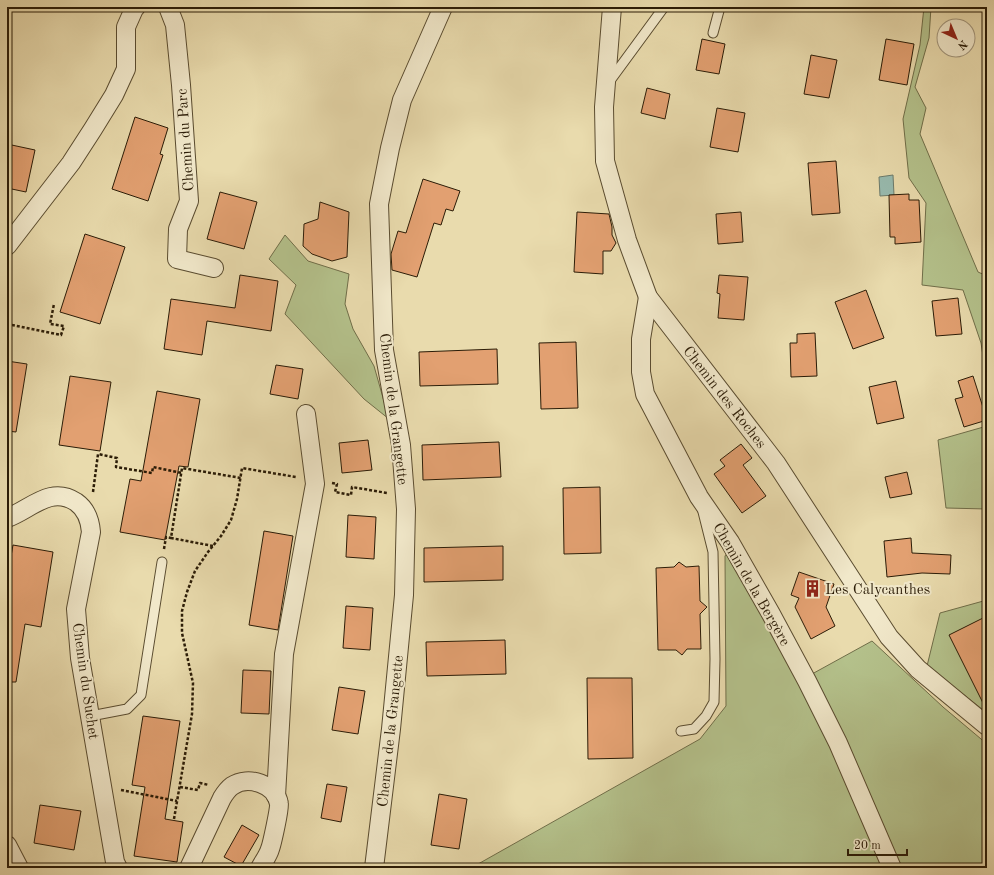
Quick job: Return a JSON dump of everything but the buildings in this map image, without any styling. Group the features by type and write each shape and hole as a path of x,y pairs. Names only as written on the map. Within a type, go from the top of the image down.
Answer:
{"street":[{"path":"7,246 71,163 114,95 126,69 126,27 136,7"},
{"name":"Chemin du Parc","path":"168,7 175,25 189,200 178,229 177,259 214,268"},
{"name":"Chemin de la Grangette","path":"374,868 391,729 403,603 406,509 401,445 384,350 379,204 390,148 402,100 443,7"},
{"name":"Chemin des Roches","path":"612,7 604,107 605,161 626,240 648,297 776,463 889,637 918,669 987,726"},
{"name":"Chemin de la Bergère","path":"648,297 641,339 641,372 645,394 700,497 730,542 807,681 838,742 892,868"},
{"path":"276,796 284,654 315,484 306,414"},
{"name":"Chemin du Suchet","path":"7,518 41,500 54,496 71,499 78,503 88,516 91,532 76,610 80,658 118,868"},
{"path":"189,868 226,791 232,786 240,783 255,781 271,789 280,805 270,849 260,868"},
{"path":"7,845 19,868"}],"lane":[{"path":"606,86 664,7"},
{"path":"713,33 720,7"},
{"path":"681,731 694,729 706,716 714,702 715,659 713,552 700,497"},
{"path":"90,716 127,708 141,695 162,562"}],"path":[{"path":"7,324 61,335 64,326 50,324 54,304"},
{"path":"92,495 98,454 117,458 116,467 152,473 153,467 182,473"},
{"path":"213,546 171,538 182,468 241,478"},
{"path":"174,820 192,714 193,684 182,633 182,611 187,592 196,571 231,520 237,498 242,468"},
{"path":"180,787 198,790 200,783 229,789"},
{"path":"114,789 177,800"}],"green space":[{"path":"924,7 931,7 929,38 915,87 926,108 920,134 978,272 987,276 987,382 981,343 963,290 922,285 926,203 909,178 903,119 920,45"},
{"path":"285,235 308,261 349,274 345,304 353,329 374,366 389,419 364,399 285,314 296,285 269,259"},
{"path":"987,426 987,509 946,508 938,440"},
{"path":"734,543 812,674 872,641 943,707 987,744 987,868 471,868 700,739 726,706 725,556"},
{"path":"987,600 987,713 927,666 940,613"}],"water":[{"path":"893,175 894,195 880,196 879,177"}],"place":[{"name":"Les Calycanthes","path":"812,589"}]}
